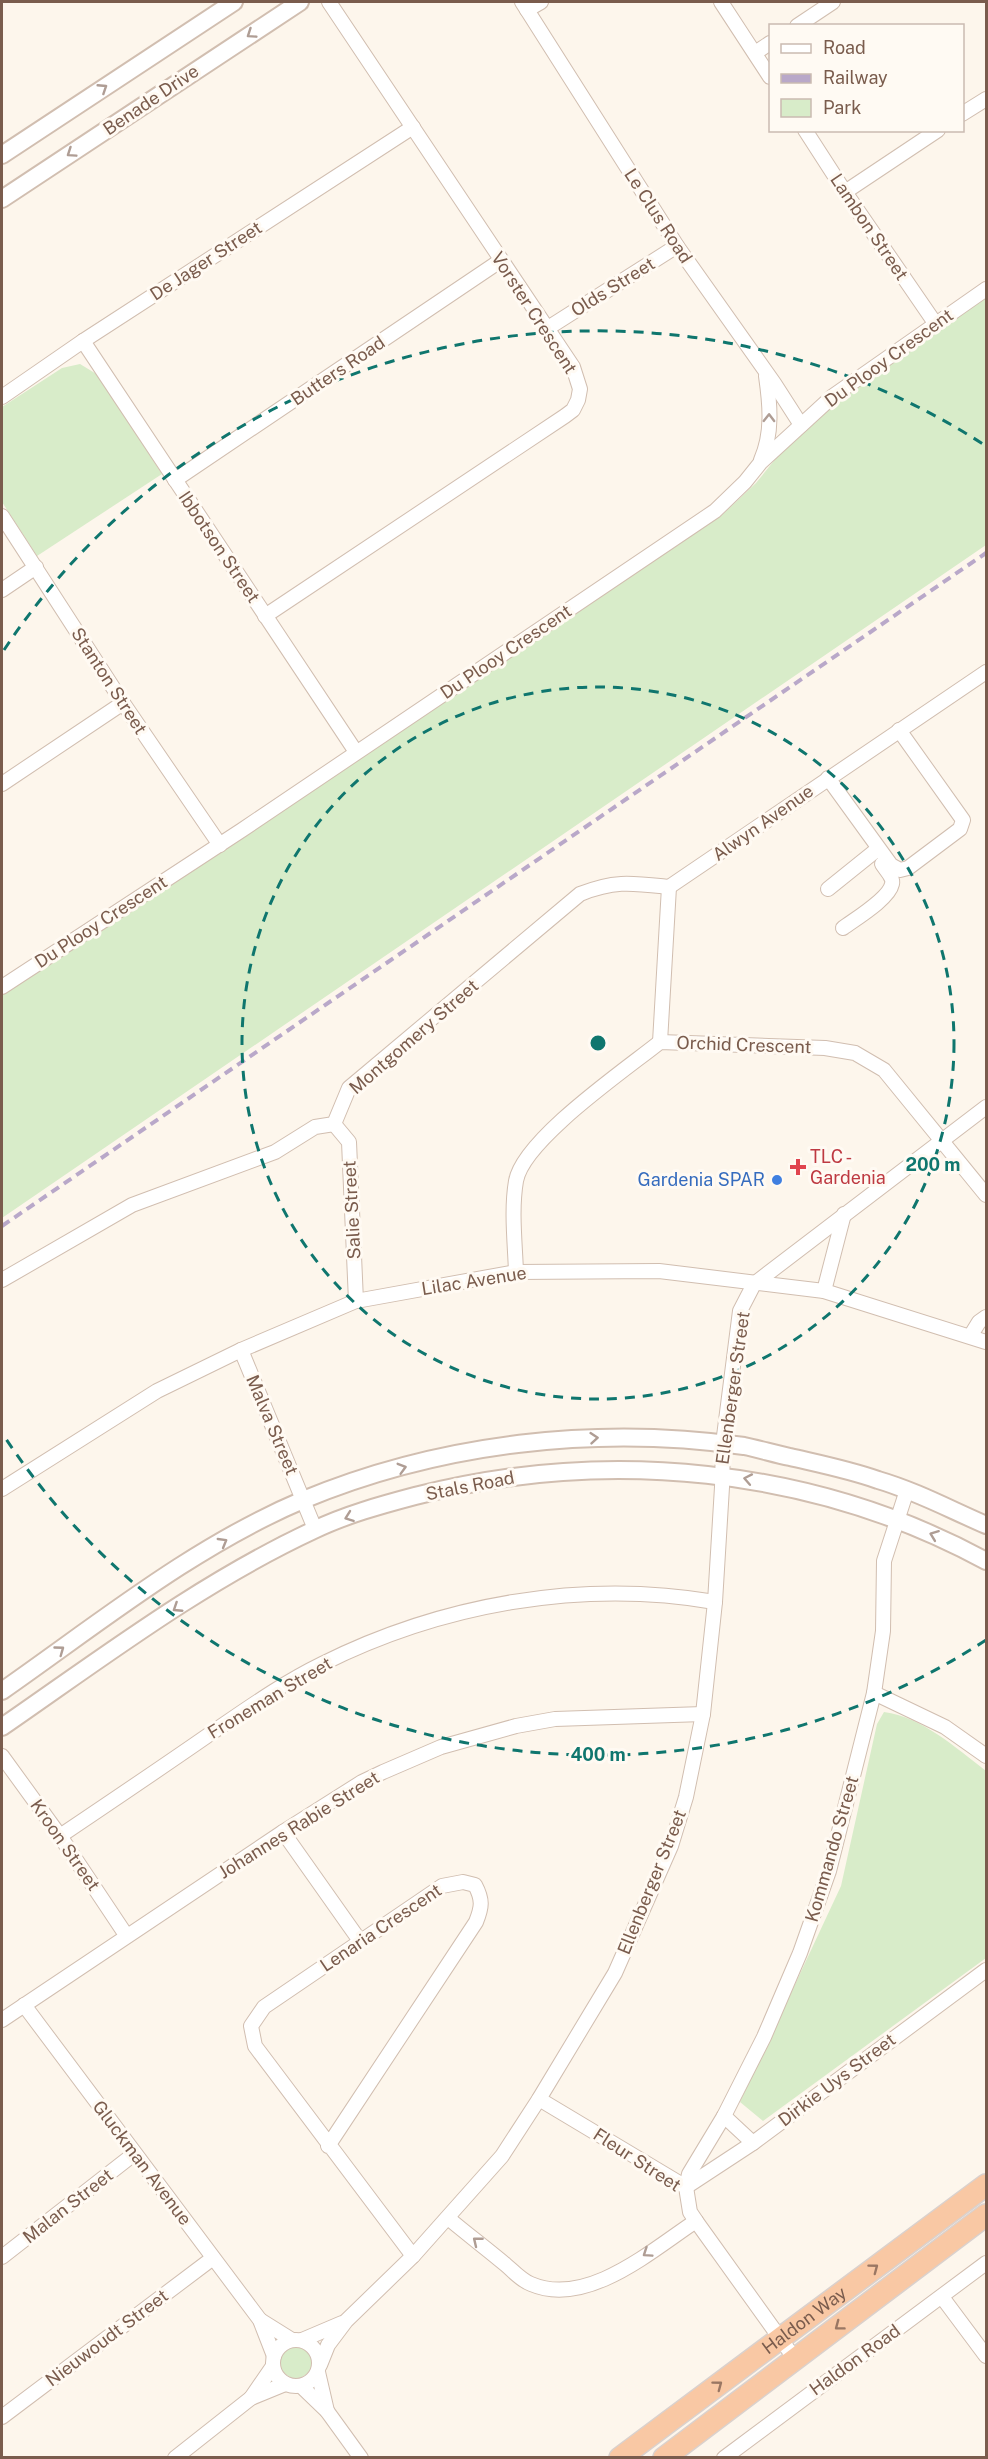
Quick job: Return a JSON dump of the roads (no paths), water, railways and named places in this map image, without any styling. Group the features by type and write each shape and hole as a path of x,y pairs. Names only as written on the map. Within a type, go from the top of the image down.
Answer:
{"highway":[{"name":"Haldon Way","path":"620,2457 987,2185"},
{"name":"Haldon Way","path":"664,2457 987,2215"},
{"path":"933,2224 948,2244"},
{"path":"684,2410 699,2431"}],"street":[{"name":"Benade Drive","path":"2,155 234,2"},
{"name":"Benade Drive","path":"2,199 300,2"},
{"name":"Vorster Crescent","path":"265,616 573,410 580,389 577,378 548,328 500,261 329,2"},
{"path":"525,6 541,2"},
{"path":"721,2 769,74"},
{"path":"799,24 833,2"},
{"name":"Le Clus Road","path":"525,6 677,246 801,425"},
{"path":"755,53 769,43"},
{"path":"964,113 987,99"},
{"name":"De Jager Street","path":"2,398 83,341 413,126"},
{"name":"Lambon Street","path":"806,132 935,323"},
{"path":"845,192 935,132"},
{"name":"Olds Street","path":"548,328 677,246"},
{"name":"Butters Road","path":"175,480 500,261"},
{"name":"Du Plooy Crescent","path":"2,987 220,845 708,516 734,495 761,462 833,396 987,289"},
{"name":"Ibbotson Street","path":"83,341 356,752"},
{"path":"761,462 767,447 770,418 766,372"},
{"name":"Stanton Street","path":"2,516 123,704 220,845"},
{"path":"2,590 36,567"},
{"name":"Alwyn Avenue","path":"669,887 987,672"},
{"path":"2,784 123,704"},
{"path":"825,780 891,866 900,870 908,868 960,829 963,820 899,730"},
{"path":"825,780 892,879 888,892 870,909 843,928"},
{"path":"828,889 874,852"},
{"name":"Montgomery Street","path":"334,1124 349,1088 580,894 603,885 628,882 669,887"},
{"path":"660,1042 669,887"},
{"name":"Orchid Crescent","path":"516,1272 514,1201 516,1178 528,1154 546,1134 660,1042 825,1048 855,1053 884,1070 987,1195"},
{"path":"754,1284 987,1107"},
{"path":"2,1280 132,1205 275,1152 315,1127 334,1124"},
{"name":"Salie Street","path":"334,1124 349,1142 356,1301"},
{"path":"824,1291 844,1214"},
{"name":"Lilac Avenue","path":"2,1490 157,1392 241,1350 356,1301 516,1272 659,1270 754,1284 824,1291 971,1335 987,1342"},
{"name":"Ellenberger Street","path":"319,2368 328,2345 346,2321 413,2256 502,2156 615,1973 671,1846 686,1797 703,1714 715,1602 723,1444 740,1311 754,1284"},
{"path":"971,1335 979,1322 987,1317"},
{"name":"Malva Street","path":"241,1350 315,1529"},
{"name":"Stals Road","path":"5,1688 184,1565 248,1527 304,1500 403,1467 452,1455 522,1444 605,1437 746,1446 878,1479 987,1526"},
{"name":"Stals Road","path":"2,1727 234,1571 315,1529 385,1504 454,1486 510,1476 618,1470 721,1475 854,1503 954,1543 987,1561"},
{"name":"Kommando Street","path":"686,2187 689,2174 724,2116 764,2037 800,1953 829,1871 874,1693 883,1631 884,1561 907,1490"},
{"name":"Froneman Street","path":"60,1836 273,1692 348,1652 416,1626 485,1607 583,1594 680,1596 715,1602"},
{"path":"2,1716 83,1671"},
{"path":"874,1693 945,1727 987,1756"},
{"name":"Johannes Rabie Street","path":"2,2020 126,1935 362,1782 441,1747 485,1734 555,1719 703,1714"},
{"name":"Kroon Street","path":"2,1756 60,1836 126,1935"},
{"path":"283,1832 360,1941"},
{"name":"Lenaria Crescent","path":"328,2146 476,1922 482,1908 481,1897 475,1885 463,1882 442,1886 264,2007 251,2026 255,2046 328,2146 413,2256"},
{"name":"Dirkie Uys Street","path":"686,2187 753,2142 987,1970"},
{"name":"Gluckman Avenue","path":"24,2005 260,2320 274,2361"},
{"name":"Fleur Street","path":"539,2099 686,2187 690,2212 795,2359"},
{"path":"724,2116 753,2142"},
{"name":"Malan Street","path":"2,2257 134,2154"},
{"path":"448,2218 529,2284 548,2289 566,2290 583,2288 621,2271 696,2221"},
{"name":"Nieuwoudt Street","path":"2,2417 213,2258"},
{"name":"Haldon Road","path":"724,2457 987,2263"},
{"path":"942,2297 987,2356"},
{"name":"Gluckman Avenue","path":"260,2320 297,2340"},
{"name":"Ellenberger Street","path":"297,2340 322,2334 346,2321"},
{"path":"251,2398 281,2346 297,2340 315,2349 327,2410"},
{"path":"274,2361 277,2376 285,2384"},
{"path":"175,2457 251,2398 285,2384 301,2386 313,2380 319,2368"},
{"path":"301,2386 327,2410 361,2457"}],"railway":[{"path":"2,1226 986,553"}],"place":[{"name":"TLC - Gardenia","path":"798,1167"},
{"name":"Gardenia SPAR","path":"777,1180"}]}
